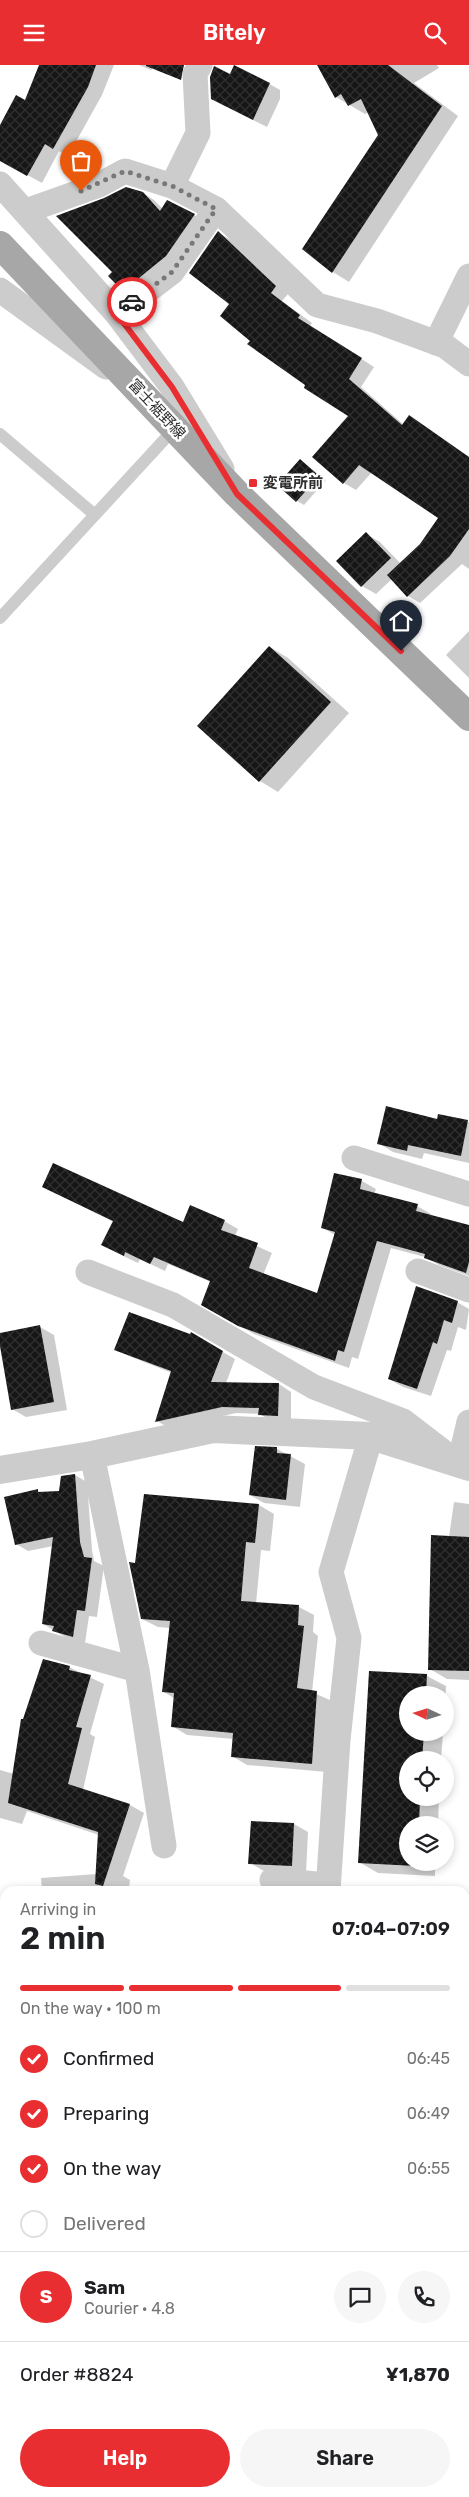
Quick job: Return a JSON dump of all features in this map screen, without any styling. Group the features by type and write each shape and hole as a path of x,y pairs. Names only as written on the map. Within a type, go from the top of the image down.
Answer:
{"main road":[{"name":"富士裾野線","path":"0,245 237,494 469,717"}],"street":[{"path":"172,186 198,133 195,74 200,65"},
{"path":"26,211 99,185 125,171 172,186 216,209 317,305 377,321 436,343 469,364"},
{"path":"0,184 117,314 172,387 237,494"},
{"path":"117,314 172,272 216,209"},
{"path":"436,343 469,276"},
{"path":"0,290 137,388"},
{"path":"354,1158 469,1194"},
{"path":"418,1271 469,1290"},
{"path":"88,1272 173,1305 314,1387 403,1421 464,1465"},
{"path":"464,1465 469,1422"},
{"path":"0,1470 92,1455 212,1429 372,1436 464,1465"},
{"path":"328,1886 338,1740 350,1638 331,1572 372,1436"},
{"path":"92,1455 137,1669 164,1846"},
{"path":"41,1643 137,1669"},
{"path":"272,1880 314,1886"}],"lane":[{"path":"0,618 175,428"},
{"path":"0,434 95,515"}],"building":[{"path":"39,65 96,65 88,87 53,149 45,144 27,176 0,161 0,125 16,95 25,100"},
{"path":"184,65 181,80 146,66"},
{"path":"234,65 270,83 253,120 211,99 210,77 214,66 230,74"},
{"path":"317,65 388,65 442,106 332,273 302,249 378,135 361,99 348,106 341,94 335,98"},
{"path":"126,187 143,192 160,211 167,200 195,214 166,256 123,291 108,276 112,272 56,216 104,198"},
{"path":"218,231 276,286 271,293 300,315 298,318 362,358 349,379 402,425 409,415 469,457 469,529 450,556 407,597 387,575 420,544 438,518 359,465 343,484 312,457 348,416 304,388 305,385 247,344 250,341 220,316 229,304 189,273"},
{"path":"300,459 319,476 296,502 277,485"},
{"path":"366,532 391,558 361,587 336,561"},
{"path":"269,646 331,702 259,782 197,726"},
{"path":"386,1106 437,1119 438,1114 468,1120 461,1156 408,1145 407,1151 377,1144"},
{"path":"53,1163 183,1222 190,1205 225,1220 221,1230 258,1243 249,1268 317,1293 335,1232 321,1228 334,1173 362,1179 360,1189 418,1204 416,1211 469,1225 469,1262 466,1273 424,1258 425,1254 377,1241 344,1352 338,1350 335,1361 238,1326 201,1305 210,1281 154,1257 150,1264 125,1252 124,1256 101,1245 113,1221 42,1187"},
{"path":"416,1286 458,1301 452,1323 444,1320 437,1344 433,1342 417,1389 388,1379"},
{"path":"129,1312 190,1334 191,1332 223,1351 211,1382 279,1383 278,1416 258,1415 259,1408 222,1407 155,1422 171,1371 114,1350"},
{"path":"40,1325 54,1402 11,1410 0,1346 0,1333"},
{"path":"255,1446 277,1447 277,1453 291,1454 286,1500 249,1495"},
{"path":"75,1474 80,1542 84,1557 92,1558 85,1611 77,1610 73,1637 52,1631 54,1626 42,1624 53,1537 15,1545 4,1497 38,1489 38,1492 59,1491 61,1476"},
{"path":"144,1494 259,1504 255,1543 246,1542 241,1601 299,1605 298,1625 304,1626 297,1688 317,1691 312,1764 231,1757 233,1733 171,1727 174,1693 162,1692 170,1621 141,1619 129,1562 135,1563"},
{"path":"431,1535 469,1537 469,1671 428,1670"},
{"path":"43,1659 70,1666 69,1670 91,1675 76,1727 82,1728 68,1784 130,1804 103,1886 95,1884 98,1832 8,1803 21,1719 23,1719"},
{"path":"369,1671 427,1674 426,1686 399,1686 399,1741 423,1741 423,1751 399,1751 399,1806 420,1806 419,1816 399,1816 399,1865 358,1863"},
{"path":"251,1821 294,1823 292,1866 248,1864"}],"way so far":[{"path":"81,191 99,185 125,171 172,186 216,209 172,272 132,302"}],"place":[{"name":"変電所前","path":"253,483"}],"route":[{"path":"132,302 117,314 172,387 237,494 401,651"}]}
